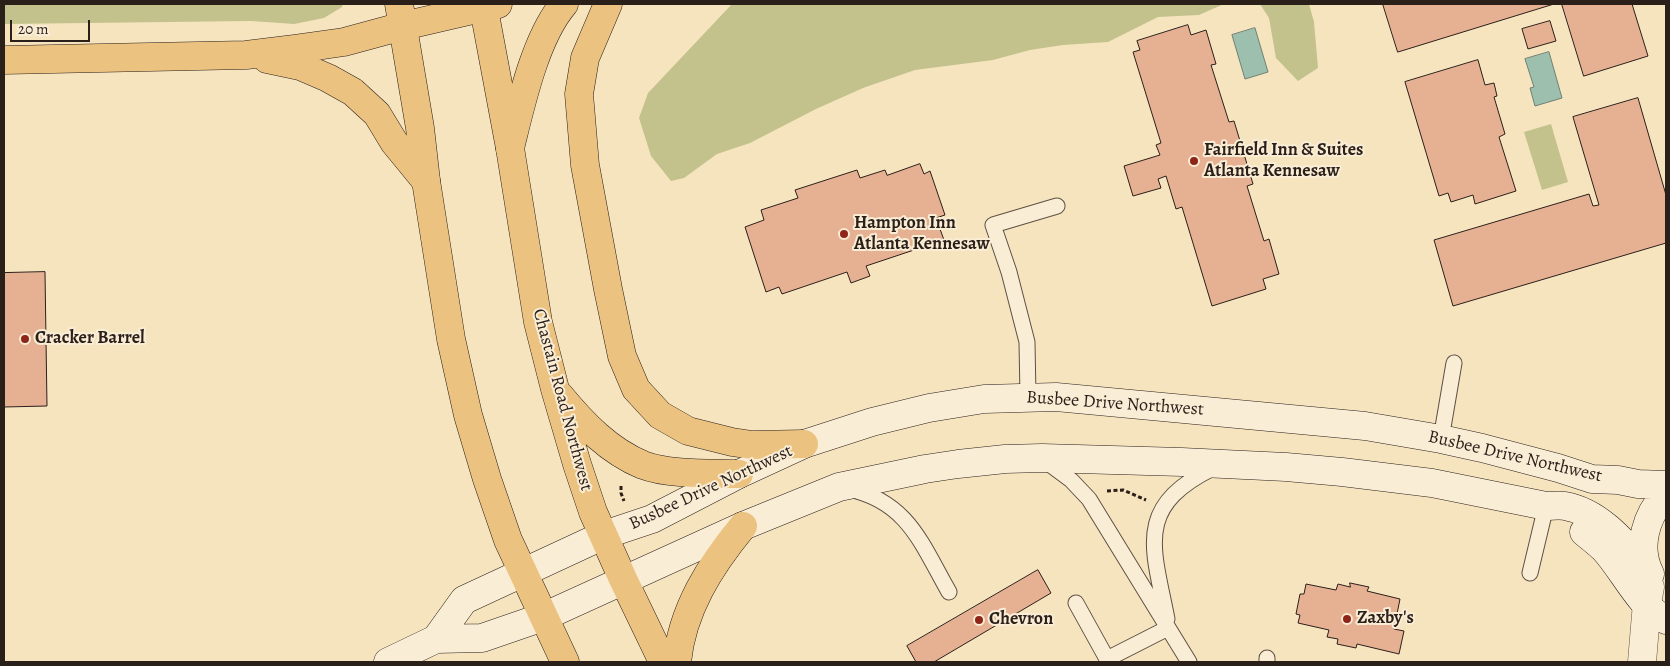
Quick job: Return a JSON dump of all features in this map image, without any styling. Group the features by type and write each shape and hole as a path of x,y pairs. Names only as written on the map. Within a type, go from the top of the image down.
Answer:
{"main road":[{"path":"510,148 522,100 544,38 555,16 564,4"},
{"path":"608,4 585,58 579,94 585,165 606,279 622,356 636,389 660,415 688,431 752,445 804,444"},
{"path":"4,60 246,55 344,42 401,15 488,5"},
{"name":"Chastain Road Northwest","path":"488,5 538,322 554,389 593,512 623,580 663,662"},
{"path":"401,15 420,128 426,181 451,339 468,416 508,540 565,662"},
{"path":"246,55 300,66 328,78 353,92 377,114 394,142 426,181"},
{"path":"554,389 581,421 600,438 644,465 683,472 739,474"},
{"path":"677,662 683,632 698,592 716,562 743,526"}],"street":[{"name":"Busbee Drive Northwest","path":"436,639 464,600 604,535 652,519 739,474 804,444 872,422 929,408 984,399 1056,397 1365,426 1441,439 1548,465 1592,479 1666,485"},
{"name":"Busbee Drive Northwest","path":"388,662 436,639 482,638 543,617 743,526 839,487 958,464 1005,459 1042,458 1286,467 1432,483 1546,506"},
{"path":"1638,484 1666,471"},
{"path":"1642,662 1656,594 1644,555 1644,538 1647,522 1654,508 1666,494"},
{"path":"1546,506 1561,518 1579,528 1605,550 1628,582 1656,594"}],"lane":[{"path":"1028,397 1027,342 1009,272 993,226 1057,206"},
{"path":"1441,439 1454,363"},
{"path":"1042,458 1071,480 1089,499 1189,662"},
{"path":"1168,628 1155,557 1155,526 1162,508 1177,490 1193,478 1220,465"},
{"path":"839,487 881,500 896,510 914,532 950,592"},
{"path":"1530,573 1546,506"},
{"path":"1076,603 1107,659 1168,628"}],"path":[{"path":"1103,492 1114,489 1122,490 1131,492 1151,502"}],"shaded area":[{"path":"4,4 343,4 342,7 324,18 294,24 251,21 4,24"},
{"path":"732,4 1224,4 1199,15 1158,17 1108,42 1063,45 1030,50 993,60 915,70 863,88 816,109 750,143 717,154 684,178 671,181 651,156 639,118 648,93"},
{"path":"1260,4 1309,4 1314,22 1318,68 1298,81 1276,58 1269,18"},
{"path":"1255,28 1268,72 1245,79 1232,35"},
{"path":"1549,52 1562,98 1535,106 1530,88 1534,87 1525,59"},
{"path":"1551,124 1568,182 1542,190 1524,132"}],"building":[{"path":"1383,4 1554,4 1398,52"},
{"path":"1562,4 1632,4 1648,56 1584,76"},
{"path":"1550,21 1556,41 1528,49 1522,29"},
{"name":"Fairfield Inn & Suites Atlanta Kennesaw","path":"1188,25 1191,35 1206,30 1216,64 1211,65 1229,122 1234,121 1253,184 1247,186 1264,241 1269,239 1279,274 1263,279 1266,289 1212,306 1182,207 1176,209 1166,176 1158,179 1161,188 1133,196 1124,166 1160,155 1156,145 1161,143 1133,52 1140,50 1137,41"},
{"path":"1478,60 1485,85 1494,83 1497,96 1494,97 1505,134 1499,137 1516,191 1475,204 1473,195 1451,202 1448,193 1439,196 1405,82"},
{"path":"1638,98 1666,195 1666,243 1453,306 1434,240 1589,194 1593,206 1599,205 1573,117"},
{"name":"Hampton Inn Atlanta Kennesaw","path":"920,164 924,174 930,171 945,215 936,218 944,240 866,266 870,276 851,283 847,272 782,294 779,287 766,292 745,227 764,220 761,210 798,198 795,190 857,170 860,178 885,170 887,175"},
{"name":"Cracker Barrel","path":"45,272 47,406 4,407 4,273"},
{"name":"Chevron","path":"1038,570 1051,593 934,662 916,662 907,646"},
{"name":"Zaxby's","path":"1350,583 1369,587 1367,591 1400,599 1394,629 1404,631 1399,654 1357,644 1356,648 1337,644 1338,639 1327,637 1329,630 1298,623 1300,615 1296,614 1300,594 1304,594 1306,584 1336,590 1338,584 1350,587"}],"place":[{"name":"Fairfield Inn & Suites Atlanta Kennesaw","path":"1194,161"},
{"name":"Hampton Inn Atlanta Kennesaw","path":"844,234"},
{"name":"Cracker Barrel","path":"25,339"},
{"name":"Zaxby's","path":"1347,619"},
{"name":"Chevron","path":"979,620"}]}
